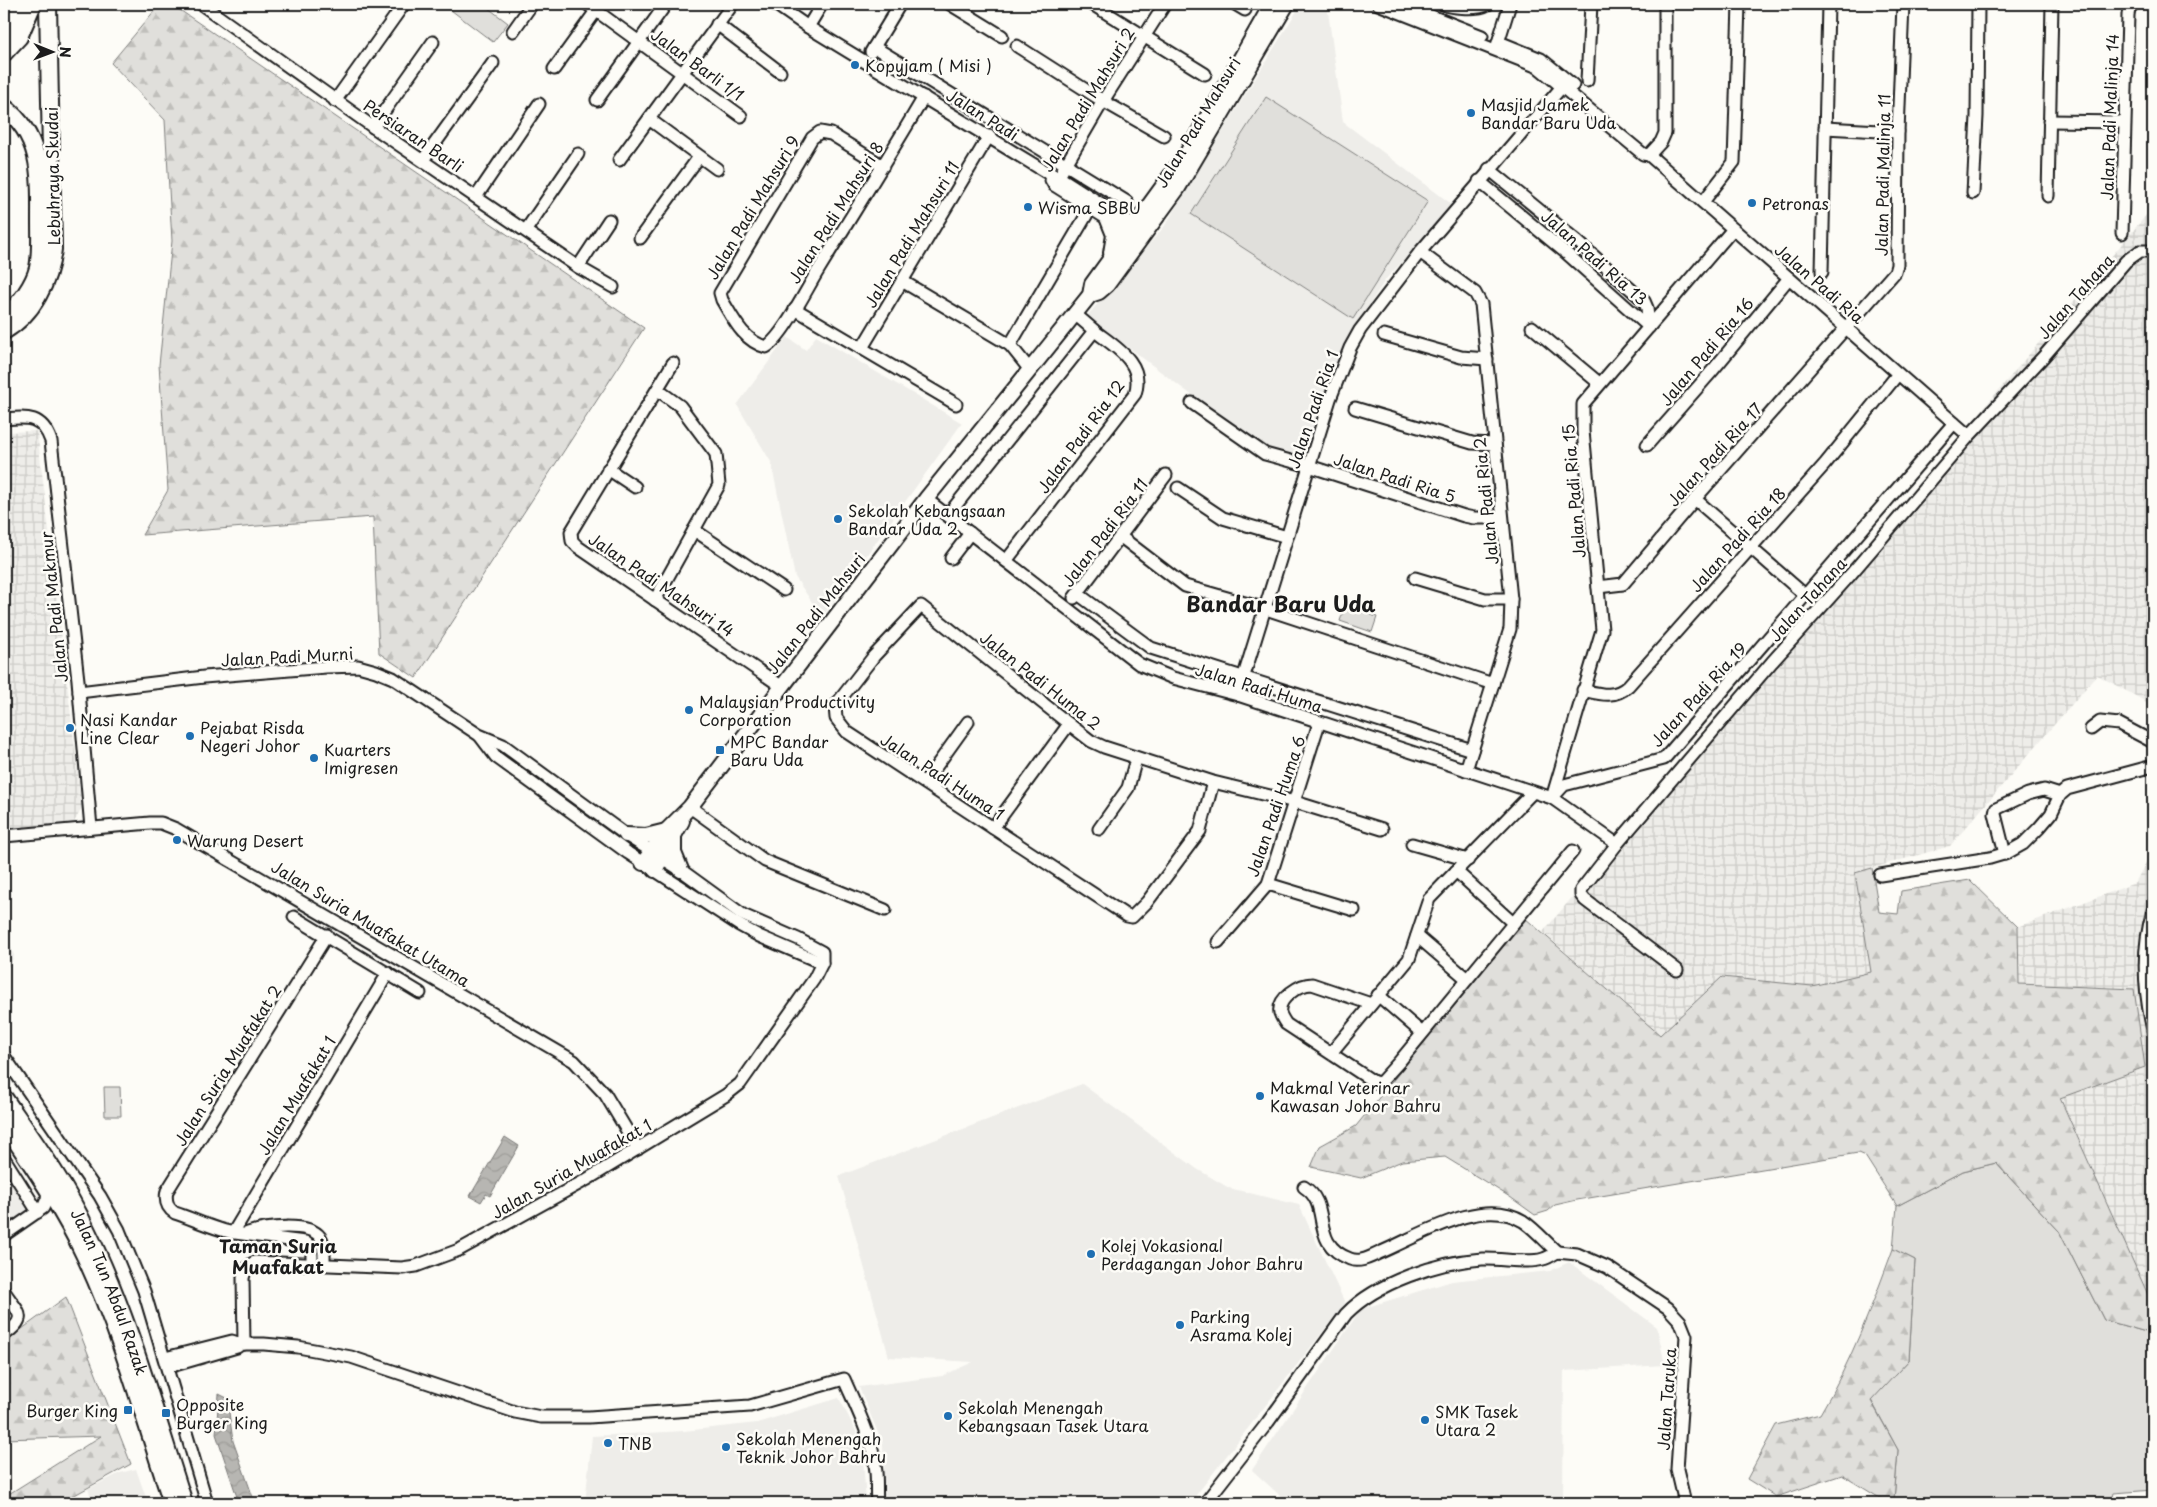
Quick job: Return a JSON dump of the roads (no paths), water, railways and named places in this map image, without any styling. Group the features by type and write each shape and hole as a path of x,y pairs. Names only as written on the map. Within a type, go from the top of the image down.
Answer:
{"highway":[{"path":"4,25 14,4"},
{"path":"4,33 14,21 20,4"},
{"path":"4,54 19,37 33,4"},
{"name":"Lebuhraya Skudai","path":"4,331 24,315 37,297 49,271 53,249 48,4"},
{"path":"4,107 19,121 30,138 36,153 40,183 38,269 24,297 4,318"},
{"name":"Jalan Tun Abdul Razak","path":"4,1098 56,1174 98,1254 120,1309 184,1503"},
{"name":"Jalan Tun Abdul Razak","path":"4,1123 48,1189 85,1255 111,1320 172,1503"}],"main road":[{"name":"Jalan Padi Mahsuri","path":"653,861 670,834 781,686 926,499 1075,314 1140,243 1178,188 1287,4"},
{"name":"Jalan Padi Mahsuri","path":"1096,293 1092,284 1187,153 1271,7"},
{"path":"1096,293 1136,240 1133,230 1144,228 1172,191 1178,188"},
{"path":"1108,220 1114,235 1110,258"},
{"path":"626,835 670,834 674,853 681,870"}],"street":[{"name":"Persiaran Barli","path":"201,4 373,128 423,160 578,267 613,288"},
{"path":"336,101 367,50 404,4"},
{"path":"512,31 532,4"},
{"path":"597,100 666,4"},
{"path":"619,160 684,73 732,4"},
{"name":"Jalan Padi","path":"775,4 808,27 1046,172 1087,214 1133,230"},
{"path":"808,27 822,4"},
{"path":"866,61 900,4"},
{"path":"950,4 1002,36"},
{"path":"1092,4 1205,74"},
{"name":"Jalan Padi Mahsuri 2","path":"1056,181 1142,36 1165,4"},
{"name":"Jalan Padi Ria","path":"1378,4 1497,46 1541,59 1564,83 1643,154 1649,155 1969,436"},
{"name":"Jalan Padi Ria","path":"1401,4 1497,46"},
{"path":"1443,4 1464,7 1488,4"},
{"path":"1497,46 1510,4"},
{"path":"1587,81 1591,4"},
{"path":"1649,155 1661,142 1665,133 1665,4"},
{"path":"1703,202 1734,162 1739,4"},
{"path":"1822,272 1828,4"},
{"name":"Jalan Padi Malinja 11","path":"1846,328 1896,269 1898,132 1903,4"},
{"path":"1973,193 1977,116 1978,4"},
{"path":"2048,196 2052,4"},
{"name":"Jalan Padi Malinja 14","path":"2122,233 2128,16 2129,9 2133,4"},
{"path":"554,69 595,6"},
{"name":"Jalan Barli 1/1","path":"595,6 741,116"},
{"path":"717,24 780,72"},
{"path":"373,128 433,42"},
{"path":"1017,46 1103,101 1164,136"},
{"path":"874,47 1127,202"},
{"path":"423,160 493,63"},
{"name":"Jalan Padi Ria 1","path":"1238,695 1330,399 1350,348 1360,330 1420,252 1564,83"},
{"name":"Jalan Padi Mahsuri 8","path":"772,343 795,309 924,97"},
{"path":"476,197 539,104"},
{"path":"649,119 698,157 717,169"},
{"path":"2049,121 2124,122"},
{"path":"1825,128 1898,132"},
{"name":"Jalan Padi Mahsuri 9","path":"772,343 766,347 757,345 745,336 722,300 720,293 812,138 820,132 830,134 883,166"},
{"name":"Jalan Padi Mahsuri 11","path":"862,348 989,136"},
{"path":"526,230 578,154"},
{"path":"640,238 698,157"},
{"name":"Jalan Padi Ria 13","path":"1490,169 1577,241 1644,302 1647,308 1649,327"},
{"name":"Jalan Padi","path":"1056,181 1133,230"},
{"name":"Jalan Padi Ria 13","path":"1479,181 1572,258 1649,327"},
{"path":"1495,193 1504,182"},
{"path":"1010,345 1087,214"},
{"path":"578,267 609,220"},
{"name":"Jalan Padi Ria 15","path":"1552,798 1602,630 1582,409 1586,399 1599,383 1733,229"},
{"name":"Jalan Tahana","path":"1677,970 1585,900 1581,890 1617,844 1969,436 2044,356 2126,261 2140,251 2153,251"},
{"name":"Jalan Padi Ria 2","path":"1420,252 1479,298 1487,359 1511,599 1510,629 1466,770"},
{"name":"Jalan Padi Ria 16","path":"1647,445 1713,370 1789,278"},
{"path":"902,281 1010,345 1030,370"},
{"path":"795,309 956,404"},
{"name":"Jalan Padi Ria 12","path":"1006,561 1134,394 1138,380 1128,358 1075,314"},
{"path":"1532,327 1599,383"},
{"name":"Jalan Padi Ria 17","path":"1598,587 1623,584 1695,499 1846,328"},
{"path":"948,515 1094,331"},
{"path":"1384,335 1462,357 1487,359"},
{"name":"Jalan Padi Mahsuri 14","path":"673,362 658,390 571,532 572,541 578,548 781,686"},
{"name":"Jalan Padi Ria 18","path":"1583,690 1607,695 1618,694 1623,691 1825,464 1898,374"},
{"path":"655,600 719,485 716,454 680,406 658,390"},
{"name":"Jalan Padi Ria 5","path":"1192,403 1265,454 1309,466 1464,516 1502,518"},
{"path":"1355,408 1472,443 1495,444"},
{"name":"Jalan Padi Makmur","path":"4,419 25,417 34,420 42,424 51,441 96,827"},
{"name":"Jalan Padi Ria 19","path":"1552,798 1564,785 1664,759 1954,423"},
{"path":"608,469 636,488"},
{"name":"Jalan Padi Ria 11","path":"1067,608 1166,475"},
{"path":"1178,488 1222,518 1287,537"},
{"name":"Jalan Padi Huma","path":"926,499 1139,664 1173,678 1238,695 1552,798 1617,844"},
{"path":"1695,499 1806,596"},
{"path":"694,530 784,590"},
{"path":"951,558 970,533"},
{"path":"1121,537 1185,586 1266,609 1493,684"},
{"path":"1415,578 1485,600 1511,599"},
{"name":"Jalan Padi Huma","path":"1078,594 1152,648 1472,750"},
{"name":"Jalan Padi Huma 2","path":"921,606 1091,741 1136,759 1213,782 1295,802 1382,829"},
{"name":"Jalan Padi Huma 1","path":"921,606 874,656 835,706 836,718 847,732 1127,916 1132,917 1147,902 1200,831 1213,782"},
{"name":"Jalan Padi Murni","path":"79,692 219,676 358,666 393,678 479,735 503,745 626,835 653,861"},
{"path":"1347,732 1354,712"},
{"path":"925,782 968,722"},
{"path":"2091,729 2100,722 2118,724 2153,742"},
{"name":"Jalan Padi Huma 6","path":"1218,942 1268,884 1319,723"},
{"path":"993,828 1069,724"},
{"name":"Jalan Padi Murni","path":"479,735 496,757 653,861"},
{"path":"1098,829 1128,788 1136,759"},
{"path":"1880,875 2005,854 2022,844 2039,828 2051,814 2060,795 2067,789 2153,766"},
{"path":"2005,854 1995,814 1996,809 2028,794 2044,790 2060,795"},
{"path":"1331,1053 1409,959 1429,899 1532,792"},
{"path":"687,811 765,861 885,910"},
{"name":"Jalan Suria Muafakat Utama","path":"4,836 126,824 161,823 188,836 574,1061 605,1094 638,1149"},
{"path":"1412,844 1468,860"},
{"path":"1422,1033 1375,999 1312,984 1303,984 1292,990 1281,1005 1280,1013 1286,1024 1378,1083 1399,1062 1573,851"},
{"path":"653,861 681,870 743,915 818,949 822,952 822,963 759,936 653,861"},
{"path":"1456,871 1513,923"},
{"path":"1268,884 1354,910"},
{"path":"2153,911 2146,941 2145,960 2153,1030"},
{"path":"294,917 420,993"},
{"name":"Jalan Suria Muafakat 2","path":"233,1233 175,1212 168,1204 167,1191 327,936"},
{"path":"1417,936 1467,978"},
{"name":"Jalan Suria Muafakat 1","path":"243,1323 243,1278 245,1269 250,1264 255,1262 402,1268 416,1266 459,1250 689,1119 740,1084 814,979 822,963"},
{"name":"Jalan Muafakat 1","path":"233,1233 388,973"},
{"path":"4,1056 100,1196 119,1230 138,1275 167,1362 207,1503"},
{"path":"620,1160 627,1141 625,1127"},
{"path":"4,1158 41,1210"},
{"path":"1205,1503 1268,1422 1346,1314 1360,1300 1400,1278 1463,1261 1505,1258 1542,1260 1557,1252 1522,1220 1503,1214 1485,1214 1468,1216 1440,1224 1407,1242 1363,1260 1352,1260 1337,1253 1324,1237 1320,1211 1312,1192 1304,1187"},
{"path":"41,1210 47,1199 48,1189"},
{"path":"4,1235 41,1210 49,1208 62,1213"},
{"path":"248,1234 260,1229 281,1228 307,1229 315,1232 322,1239 324,1264"},
{"path":"233,1233 248,1234 260,1238 305,1242 309,1244 312,1250 312,1264"},
{"name":"Jalan Taruka","path":"1557,1252 1577,1254 1607,1267 1668,1308 1680,1321 1686,1336 1678,1469 1685,1503"},
{"path":"4,1291 19,1314 20,1319 16,1326 4,1335"},
{"path":"167,1362 220,1342 231,1335 243,1323"},
{"path":"242,1344 243,1323"},
{"path":"243,1323 264,1344"},
{"path":"220,1342 232,1341 242,1344 264,1344 351,1357 515,1412 541,1417 589,1417 750,1406 844,1379 872,1449 876,1471 877,1503"},
{"path":"167,1362 236,1347 242,1344"}],"water":[{"path":"505,1137 519,1146 490,1196 486,1194 481,1202 470,1196"},
{"path":"219,1394 227,1398 233,1441 255,1503 239,1503 216,1434"}],"place":[{"name":"Kopyjam ( Misi )","path":"855,65"},
{"name":"Masjid Jamek Bandar Baru Uda","path":"1471,113"},
{"name":"Petronas","path":"1752,203"},
{"name":"Wisma SBBU","path":"1028,207"},
{"name":"Sekolah Kebangsaan Bandar Uda 2","path":"838,519"},
{"name":"Malaysian Productivity Corporation","path":"689,710"},
{"name":"Nasi Kandar Line Clear","path":"70,728"},
{"name":"Pejabat Risda Negeri Johor","path":"190,736"},
{"name":"MPC Bandar Baru Uda","path":"720,750"},
{"name":"Kuarters Imigresen","path":"314,758"},
{"name":"Warung Desert","path":"177,840"},
{"name":"Makmal Veterinar Kawasan Johor Bahru","path":"1260,1096"},
{"name":"Kolej Vokasional Perdagangan Johor Bahru","path":"1091,1254"},
{"name":"Parking Asrama Kolej","path":"1180,1325"},
{"name":"Burger King","path":"128,1410"},
{"name":"Opposite Burger King","path":"166,1413"},
{"name":"Sekolah Menengah Kebangsaan Tasek Utara","path":"948,1416"},
{"name":"SMK Tasek Utara 2","path":"1425,1420"},
{"name":"TNB","path":"608,1443"},
{"name":"Sekolah Menengah Teknik Johor Bahru","path":"726,1447"}],"district":[{"name":"Bandar Baru Uda","path":"1281,603"},
{"name":"Taman Suria Muafakat","path":"278,1255"}]}
